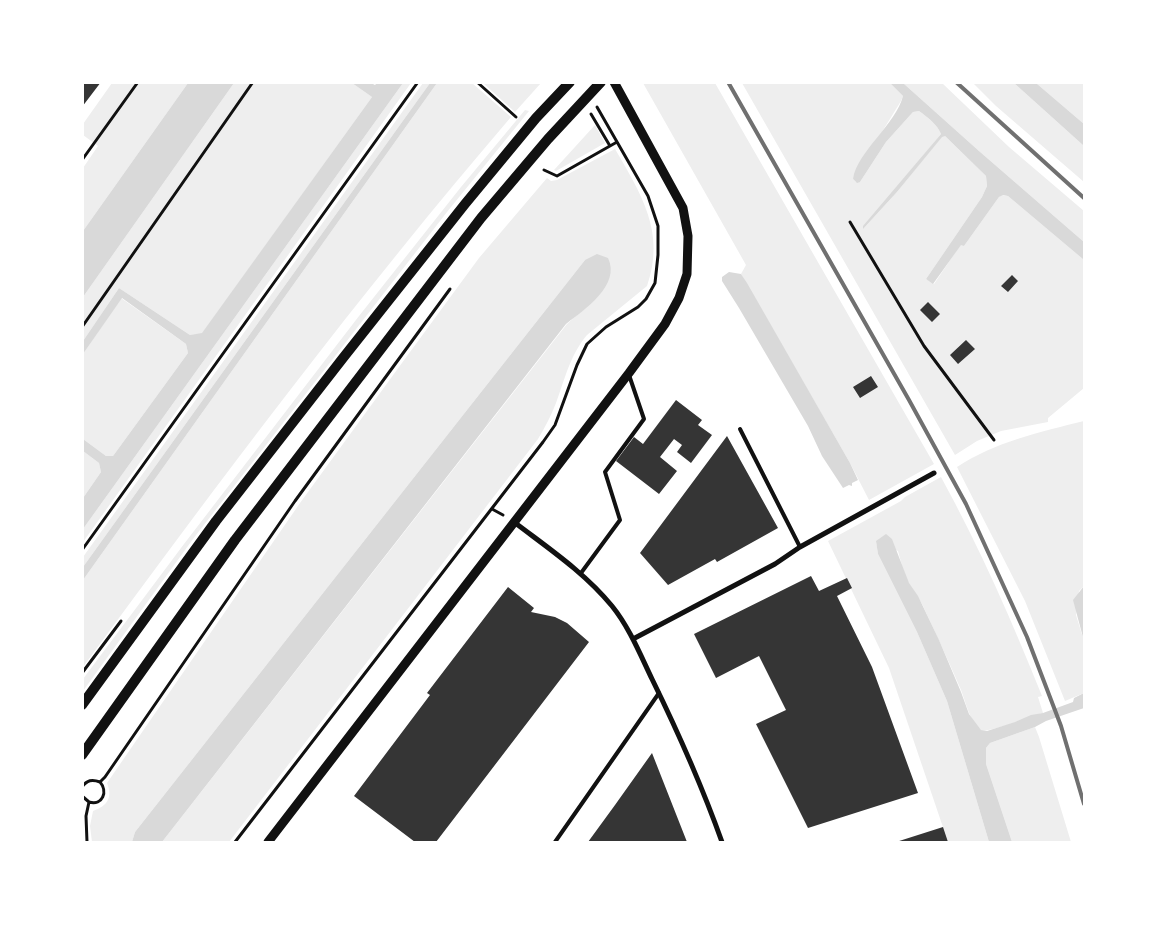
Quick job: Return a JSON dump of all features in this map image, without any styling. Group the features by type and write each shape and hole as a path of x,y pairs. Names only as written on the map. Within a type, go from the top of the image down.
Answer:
{"main road":[{"path":"82,705 216,521 464,204 536,118 570,82"},
{"path":"82,755 235,540 481,218 548,139 601,82"}],"street":[{"path":"268,842 629,372 665,324 679,298 687,274 688,236 683,208 614,82"},
{"path":"633,639 774,564 800,547 934,473"},
{"path":"514,522 581,573 612,607 633,639 707,801 722,842"}],"lane":[{"path":"581,573 620,520 605,472 644,419 629,372"},
{"path":"740,429 800,547"},
{"path":"555,842 659,693"}],"path":[{"path":"82,160 138,82"},
{"path":"82,327 253,82"},
{"path":"82,550 418,82"},
{"path":"477,82 516,117"},
{"path":"235,842 543,442 555,425 576,365 587,344 606,327 638,307 655,283 658,255 658,226 648,196 593,100"},
{"path":"548,165 544,170 557,176 617,142"},
{"path":"850,222 924,346 994,440"},
{"path":"100,782 295,501 453,284"},
{"path":"82,796 89,802 99,802 105,792 104,786 100,782 91,780 83,786"},
{"path":"86,842 86,816 89,802"}],"shaded area":[{"path":"112,83 188,83 83,231 83,168 98,146 83,135 83,124"},
{"path":"188,83 234,83 83,297 83,231"},
{"path":"234,83 352,83 372,97 202,334 190,335 119,288 83,341 83,297"},
{"path":"352,83 371,83 375,85 377,83 403,83 83,529 83,498 101,472 99,463 83,451 83,439 106,456 113,456 188,353 186,344 122,298 83,354 83,341 119,288 190,335 202,333 372,97"},
{"path":"403,83 411,83 83,542 83,529"},
{"path":"423,83 430,83 83,567 83,557"},
{"path":"430,83 437,83 83,580 83,567"},
{"path":"437,83 472,83 511,117 345,319 186,527 83,667 83,580"},
{"path":"483,83 541,83 515,112"},
{"path":"643,83 715,83 934,464 869,500 850,463 741,274 746,265"},
{"path":"742,83 890,83 903,96 853,179 856,182 860,182 886,142 913,112 919,111 934,124 941,134 863,229 897,192 942,136 945,136 986,176 987,186 982,197 926,279 934,284 961,244 964,246 999,197 1002,195 1008,196 1084,260 1084,388 1048,418 1048,422 1001,431 977,441 955,455"},
{"path":"890,83 903,83 1084,242 1084,260 1008,196 1003,195 999,197 964,246 961,245 933,284 926,279 982,197 987,186 986,176 945,136 942,137 897,192 863,229 863,226 941,134 934,124 919,111 913,112 886,142 860,182 857,183 853,179 862,159 893,117 903,96"},
{"path":"903,83 942,83 1009,147 1084,211 1084,242 979,151"},
{"path":"973,83 1014,83 1084,146 1084,182 996,106"},
{"path":"1014,83 1036,83 1084,124 1084,146"},
{"path":"1036,83 1084,83 1084,124"},
{"path":"525,110 529,111 447,212 193,539 83,691 83,679 184,544 359,316 461,187"},
{"path":"595,125 605,143 556,171 554,170"},
{"path":"615,149 642,198 652,231 654,248 647,286 587,335 581,343 568,368 552,412 538,439 229,842 162,842 567,324 599,295 585,260 135,832 132,842 92,842 90,826 93,811 102,807 108,801 109,788 107,783 300,503 479,258 547,178 551,181 557,180"},
{"path":"597,254 608,258 611,268 610,278 599,296 566,324 162,842 132,842 135,832 585,260"},
{"path":"729,272 741,274 747,283 850,463 858,480 852,483 852,486 849,485 843,488 822,456 808,426 722,281 722,277"},
{"path":"121,298 186,344 188,353 113,456 106,456 83,439 83,354"},
{"path":"1084,421 1084,586 1079,591 1076,615 1084,641 1084,693 1065,701 1025,601 957,467 1002,444"},
{"path":"83,451 99,463 101,472 83,498"},
{"path":"941,477 1007,612 1042,696 1038,697 1043,713 992,729 981,730 977,727 971,718 961,690 923,606 907,580 898,551 876,541 878,554 917,632 947,701 989,842 948,842 889,668 828,541"},
{"path":"886,534 892,539 909,583 918,596 939,640 969,714 981,730 987,731 1031,715 1043,713 1073,702 1074,698 1084,693 1084,708 990,743 986,748 986,764 1012,842 989,842 947,701 917,632 878,554 876,541"},
{"path":"1084,586 1084,641 1073,600"},
{"path":"1035,727 1071,842 1012,842 986,764 986,748 990,743"}],"building":[{"path":"82,82 101,82 82,107"},
{"path":"1012,275 1018,281 1008,292 1001,286"},
{"path":"928,302 940,314 932,322 920,310"},
{"path":"966,340 975,349 958,364 950,355"},
{"path":"871,376 878,387 860,398 853,387"},
{"path":"676,400 702,420 698,425 712,435 691,463 677,452 682,445 674,439 660,457 677,471 659,494 616,461 634,437 643,444"},
{"path":"727,436 778,528 717,562 715,559 668,585 640,553"},
{"path":"811,576 819,591 847,578 852,588 837,596 872,667 918,793 808,828 756,724 786,710 759,656 716,678 694,634"},
{"path":"508,587 534,608 531,612 555,617 567,623 589,642 436,842 415,842 354,796 430,695 427,693"},
{"path":"652,753 687,842 588,842 615,805"},
{"path":"943,827 948,842 896,842"}],"railway":[{"path":"728,82 966,504 1027,637 1061,726 1084,804"},
{"path":"956,82 1084,198"}]}
